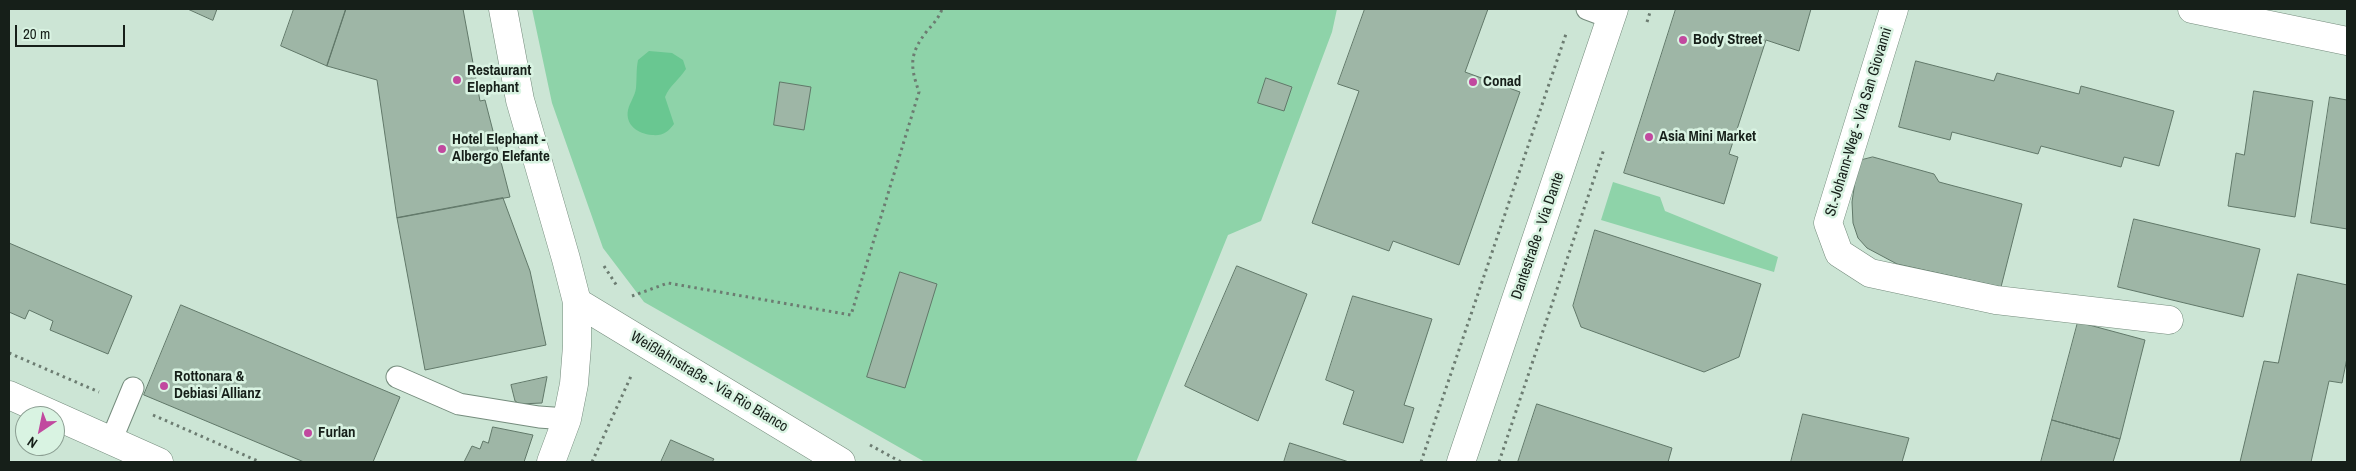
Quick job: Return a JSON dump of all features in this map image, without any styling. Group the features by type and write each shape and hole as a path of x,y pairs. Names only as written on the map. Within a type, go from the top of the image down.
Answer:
{"street":[{"path":"503,9 520,100 566,259 576,302 577,346 574,384 567,419 551,462"},
{"name":"St.-Johann-Weg - Via San Giovanni","path":"1894,9 1828,223 1839,253 1870,273 1996,300 2169,320"},
{"path":"2192,9 2301,20 2347,41"},
{"name":"Dantestraße - Via Dante","path":"1462,462 1604,12"},
{"name":"Weißlahnstraße - Via Rio Bianco","path":"576,302 841,462"},
{"path":"9,395 159,462"}],"lane":[{"path":"397,377 459,404 539,417 567,419"},
{"path":"111,441 133,388"}],"path":[{"path":"628,299 668,283 851,315 919,92 912,70 917,44 939,16 942,9"},
{"path":"1645,28 1652,9"},
{"path":"1421,462 1568,28"},
{"path":"1499,462 1607,141"},
{"path":"602,263 618,287"},
{"path":"592,462 634,369"},
{"path":"866,443 901,462"}],"shaded area":[{"path":"532,9 1337,9 1332,32 1261,221 1228,235 1136,462 925,462 644,302 603,248 552,103"},
{"path":"649,51 672,53 683,60 686,69 669,89 665,97 674,124 667,131 659,135 637,131 631,124 628,115 629,107 635,94 638,60"},
{"path":"1613,182 1660,197 1665,211 1778,257 1774,272 1601,220"}],"building":[{"path":"188,9 217,9 213,20"},
{"path":"294,9 346,9 327,66 281,46"},
{"name":"Hotel Elephant - Albergo Elefante","path":"346,9 463,9 480,101 485,100 510,197 397,218 377,80 327,66"},
{"path":"1365,9 1488,9 1465,72 1520,92 1459,265 1393,241 1389,251 1312,223 1359,91 1338,84"},
{"path":"1676,9 1811,9 1799,51 1766,40 1729,154 1738,157 1724,204 1624,173"},
{"path":"1916,61 1994,81 1997,73 2079,94 2081,86 2174,111 2159,166 2124,157 2121,167 2041,146 2038,154 1952,132 1950,140 1899,127"},
{"path":"1266,78 1292,87 1284,111 1258,103"},
{"path":"780,82 811,87 804,130 774,125"},
{"path":"2254,91 2313,101 2295,217 2228,206 2236,153 2244,155"},
{"path":"2330,97 2347,100 2347,229 2311,223"},
{"path":"1873,157 1934,174 1939,182 2022,204 2001,287 1897,264 1867,248 1858,238 1853,223 1852,202 1858,161"},
{"path":"503,198 530,271 546,345 425,370 397,218"},
{"path":"2134,219 2260,249 2243,317 2118,287"},
{"path":"1595,230 1761,284 1739,357 1704,372 1581,327 1573,306"},
{"path":"9,243 132,296 108,354 50,330 53,321 29,310 25,319 9,312"},
{"path":"1237,266 1307,294 1258,421 1185,386"},
{"path":"900,272 937,284 905,388 867,377"},
{"path":"2298,274 2347,285 2347,358 2342,383 2329,381 2311,462 2240,462 2264,361 2278,363"},
{"path":"1353,296 1432,319 1404,405 1414,408 1403,443 1343,424 1354,391 1326,380"},
{"path":"181,305 400,397 373,462 304,462 144,395"},
{"path":"2078,322 2145,340 2120,439 2052,420"},
{"path":"547,377 542,403 520,404 515,401 511,385"},
{"path":"1537,404 1672,448 1668,462 1518,462"},
{"path":"1803,414 1909,438 1902,462 1791,462"},
{"path":"2052,420 2120,439 2113,462 2041,462"},
{"path":"493,427 533,435 524,462 464,462 472,446 480,449 483,441 488,443"},
{"path":"671,440 714,459 712,462 661,462"},
{"path":"1290,443 1349,462 1284,462"}],"place":[{"name":"Body Street","path":"1683,40"},
{"name":"Restaurant Elephant","path":"457,80"},
{"name":"Conad","path":"1473,82"},
{"name":"Asia Mini Market","path":"1649,137"},
{"name":"Hotel Elephant - Albergo Elefante","path":"442,149"},
{"name":"Rottonara & Debiasi Allianz","path":"164,386"},
{"name":"Furlan","path":"308,433"}]}
